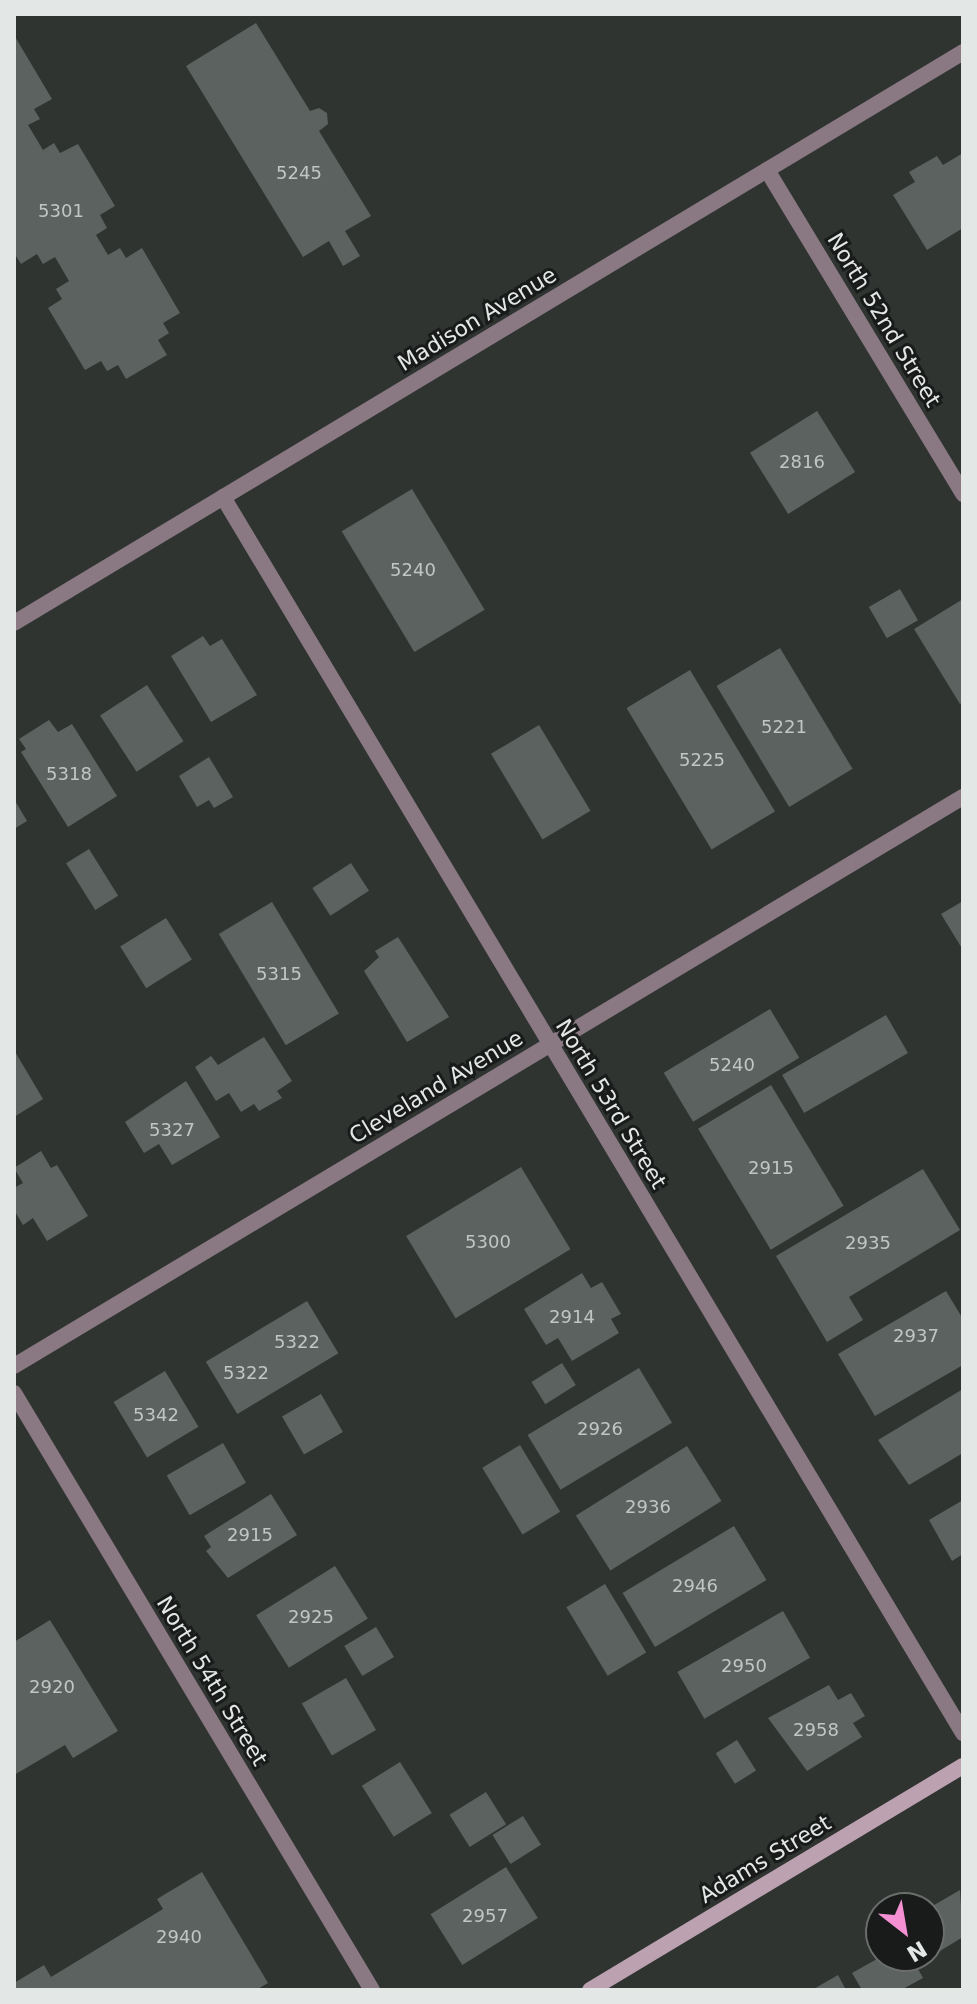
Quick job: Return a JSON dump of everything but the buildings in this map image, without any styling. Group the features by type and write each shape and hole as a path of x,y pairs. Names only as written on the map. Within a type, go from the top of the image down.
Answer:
{"main road":[{"name":"Adams Street","path":"590,1990 963,1766"}],"street":[{"name":"Madison Avenue","path":"14,623 963,52"},
{"name":"North 52nd Street","path":"767,170 963,494"},
{"name":"North 53rd Street","path":"223,497 963,1733"},
{"name":"Cleveland Avenue","path":"14,1366 963,797"},
{"name":"North 54th Street","path":"14,1393 372,1990"}]}
